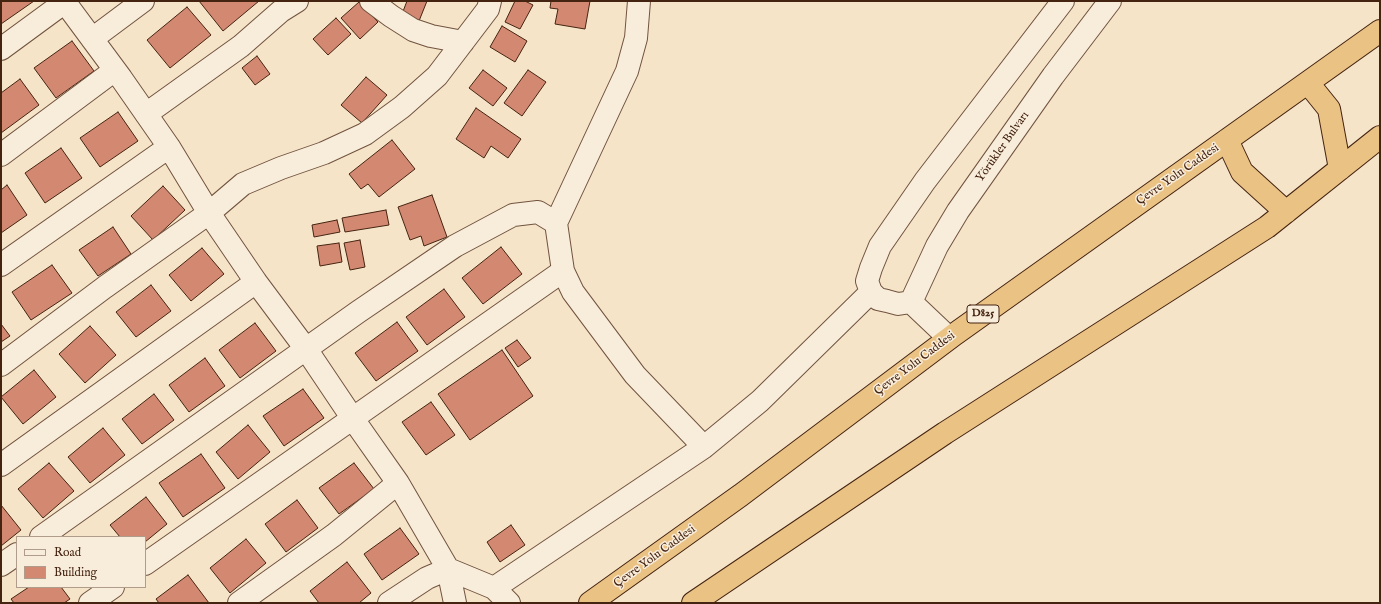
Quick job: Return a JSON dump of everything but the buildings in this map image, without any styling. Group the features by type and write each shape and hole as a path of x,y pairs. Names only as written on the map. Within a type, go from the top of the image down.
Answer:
{"highway":[{"name":"Çevre Yolu Caddesi","path":"590,603 742,495 949,338 1380,31"},
{"path":"1308,83 1330,109 1340,169"},
{"path":"693,603 945,433 1266,227 1380,137"},
{"path":"1227,140 1242,172 1286,212"}],"street":[{"path":"92,39 143,1"},
{"path":"146,114 241,46 281,11 297,1"},
{"path":"371,1 413,30 432,36 463,42"},
{"path":"1,365 105,287 209,213 243,184 281,168 324,153 365,134 402,107 437,76 488,9 490,1"},
{"path":"639,1 636,38 627,71 556,223 563,271 573,292 635,375 704,447"},
{"path":"949,338 911,302 898,304 878,299 871,292 867,281 871,268 880,246 925,181 1063,1"},
{"name":"Yörükler Bulvarı","path":"911,302 937,246 958,211 1053,76 1110,1"},
{"path":"1,49 64,2 115,70 169,147 209,213 256,282 306,349 398,483 448,569 455,603"},
{"path":"1,155 115,70"},
{"path":"1,265 169,147"},
{"path":"42,536 454,246 513,215 538,212 556,223"},
{"path":"146,563 563,271"},
{"path":"1,465 256,282"},
{"path":"389,603 427,578 448,569 502,596 704,447 760,401 871,292"},
{"path":"239,603 334,535 398,483"},
{"path":"1,565 16,555"},
{"path":"90,603 112,588"}]}
